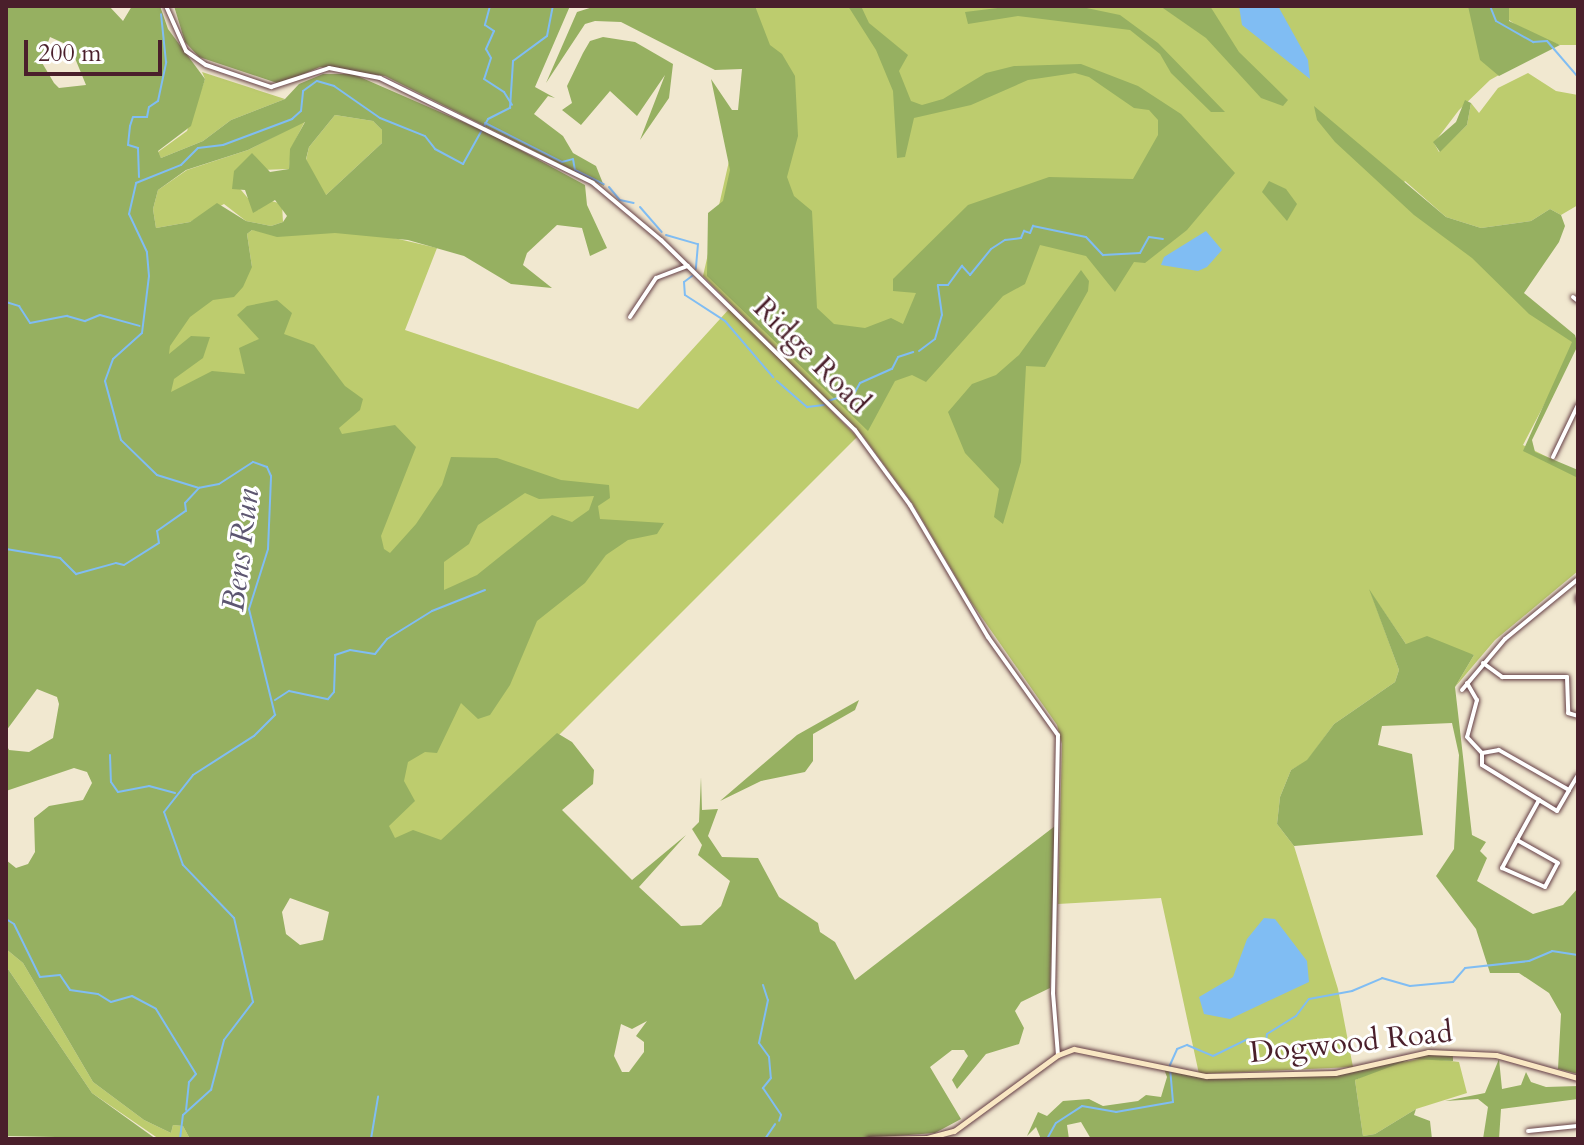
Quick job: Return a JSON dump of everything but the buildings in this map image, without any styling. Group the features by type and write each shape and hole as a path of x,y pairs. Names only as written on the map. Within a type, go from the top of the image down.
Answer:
{"street":[{"name":"Ridge Road","path":"166,6 186,51 206,65 271,87 329,68 365,74 480,125 603,188 688,266 855,430 910,505 988,637 1056,729 1053,993 1058,1055"},
{"path":"630,317 656,278 688,266"},
{"path":"1553,457 1578,405"},
{"path":"1462,690 1483,663 1578,579"},
{"path":"1483,663 1502,677 1567,677 1568,713 1578,716"},
{"path":"1467,683 1477,700 1468,741 1482,753 1485,769 1557,811 1578,775"},
{"path":"1482,753 1499,750 1569,790"},
{"path":"1517,840 1558,863 1545,887 1502,868 1517,840 1539,800"},
{"name":"Dogwood Road","path":"1058,1055 1083,1049 1213,1077 1317,1074 1428,1052 1496,1055 1578,1078"},
{"path":"868,1139 927,1138 954,1131 1058,1055"},
{"path":"1528,1131 1578,1126"}],"green space":[{"path":"6,6 109,6 123,21 132,6 160,6 168,29 205,79 191,126 158,151 161,158 203,141 231,120 285,99 299,84 323,74 353,74 493,135 585,185 587,205 607,248 590,256 582,228 557,225 527,253 523,265 552,288 511,284 464,256 408,240 335,233 277,237 252,230 247,234 252,267 243,287 234,297 213,300 190,317 170,346 169,354 191,336 210,337 203,358 174,379 171,392 212,371 245,374 239,348 259,339 237,315 247,306 277,300 292,313 284,334 314,345 345,386 363,399 360,410 339,428 342,434 395,425 416,447 381,536 384,549 390,553 416,524 442,485 451,457 497,458 561,480 609,485 610,498 598,506 600,519 664,523 657,534 628,540 606,555 585,583 537,621 510,685 490,715 478,719 461,703 437,753 425,752 408,762 404,781 415,801 389,826 395,838 413,830 441,840 557,733 572,742 594,770 593,784 562,810 632,880 686,835 639,887 681,926 701,925 721,906 730,881 698,855 702,845 692,829 699,822 701,777 702,810 718,809 708,836 722,857 758,858 779,897 818,923 820,932 835,942 855,980 1055,826 1050,988 1021,1002 1015,1011 1024,1028 1019,1044 986,1054 957,1089 952,1080 968,1056 964,1050 952,1050 930,1067 961,1119 935,1133 855,1139 190,1139 183,1126 173,1125 171,1133 144,1120 93,1082 23,963 6,949 6,860 16,868 28,864 35,852 34,818 49,806 83,800 92,783 87,772 74,768 6,791 6,744 9,750 29,752 53,738 59,704 57,697 37,689 6,731","holes":["50,37 70,46 86,85 59,88 41,61","335,115 373,121 382,130 382,143 326,195 306,159 309,147","305,122 290,149 289,169 270,172 252,153 234,171 232,189 245,190 253,213 275,200 287,216 283,222 271,226 246,221 217,203 190,222 156,228 153,209 158,190 186,170 248,150","525,493 539,499 594,496 589,510 572,522 552,515 477,575 444,590 444,562 469,544 478,525","290,898 329,912 323,940 300,945 286,934 282,912","647,1021 636,1036 644,1042 644,1052 629,1072 622,1072 614,1056 621,1024 632,1029"]},
{"path":"174,6 570,6 535,87 555,98 548,96 534,114 563,136 573,153 596,166 604,186 385,76 320,67 280,84 199,57 185,42"},
{"path":"596,6 755,6 770,45 782,54 795,76 798,136 787,177 794,196 812,211 817,308 834,324 865,328 891,318 903,324 916,293 893,291 893,279 968,205 1049,177 1133,179 1158,135 1158,120 1149,110 1134,108 1089,77 1075,73 1028,80 971,105 914,118 905,157 897,158 893,91 876,50 848,6 861,6 869,23 908,55 899,71 911,101 922,105 943,99 986,73 1014,66 1081,64 1138,86 1181,114 1235,173 1187,230 1145,263 1134,262 1115,292 1086,256 1040,245 1025,284 1003,296 926,382 912,375 895,381 868,431 707,276 708,213 723,201 730,170 711,79 732,110 738,110 742,69 715,70 621,22 595,21 585,24 546,83 577,12"},
{"path":"696,6 1476,6 1515,66 1490,80 1459,110 1434,143 1439,152 1467,125 1471,103 1479,113 1498,88 1528,73 1556,91 1578,95 1578,205 1561,215 1550,209 1531,221 1481,228 1446,217 1405,181 1399,188 1577,342 1523,445 1578,472 1578,571 1495,640 1455,687 1474,655 1406,644 1371,593 1399,670 1395,682 1334,724 1307,761 1291,770 1280,797 1277,824 1294,846 1338,989 1353,1067 1199,1074 1161,898 1058,904 1062,744 1057,725 969,599 913,504 863,436 703,276 753,55"},
{"path":"1014,6 1077,6 1120,15 1158,43 1225,112 1211,112 1171,73 1160,54 1130,30 1018,16 968,24 965,12"},
{"path":"1160,6 1210,6 1239,52 1288,100 1283,106 1261,98 1206,38"},
{"path":"1468,6 1509,6 1509,21 1560,45 1499,76 1480,60"},
{"path":"1509,6 1578,6 1578,45 1560,45 1529,34 1509,20"},
{"path":"603,37 635,42 673,64 669,98 640,140 665,75 637,116 610,91 581,125 562,110 572,103 567,86 583,53 590,41"},
{"path":"202,72 285,99 231,120 203,141 161,158 158,152 187,131 205,79"},
{"path":"1465,100 1471,103 1467,125 1440,152 1433,142 1456,122"},
{"path":"1314,106 1446,217 1481,228 1531,221 1550,209 1561,215 1565,226 1559,242 1524,293 1575,335 1578,345 1532,440 1535,452 1578,470 1578,478 1523,451 1572,342 1529,314 1472,258 1414,215 1335,142 1317,120"},
{"path":"335,115 373,121 382,130 382,143 325,196 306,160 309,147"},
{"path":"305,121 291,149 289,169 235,171 236,184 258,210 268,200 282,204 283,222 271,226 246,221 224,204 190,222 156,228 153,209 158,190 187,170 248,150"},
{"path":"6,169 252,267 247,234 252,230 377,234 437,248 405,330 638,409 730,308 857,437 382,912"},
{"path":"1269,181 1286,189 1297,204 1287,221 1262,192"},
{"path":"1081,270 1089,281 1088,291 1045,367 1026,366 1021,462 1003,524 994,517 999,489 965,453 948,412 972,384 996,375 1019,355"},
{"path":"1369,589 1406,644 1427,636 1474,655 1455,687 1472,835 1486,842 1480,851 1487,858 1477,881 1533,914 1563,905 1578,888 1578,1074 1558,1069 1561,1014 1549,993 1519,973 1490,973 1476,929 1436,876 1454,849 1459,755 1452,723 1382,726 1378,745 1412,754 1423,835 1294,846 1277,824 1280,797 1291,770 1307,760 1334,724 1395,682 1399,670"},
{"path":"859,700 855,710 813,734 813,761 805,772 761,781 720,801 797,735"},
{"path":"6,949 23,963 93,1082 144,1120 171,1133 173,1125 183,1126 190,1139 159,1139 92,1093 6,966"},
{"path":"6,966 92,1093 156,1139 6,1136"},
{"path":"1426,1054 1453,1055 1453,1061 1411,1059 1355,1080 1363,1136 1375,1134 1416,1109 1414,1115 1430,1121 1432,1139 1091,1139 1081,1122 1067,1125 1069,1139 1041,1139 1036,1127 1027,1136 1038,1112 1047,1116 1063,1101 1089,1099 1103,1106 1138,1101 1146,1095 1161,1097 1167,1077 1164,1069 1216,1079 1319,1076"},
{"path":"1426,1058 1459,1062 1467,1093 1416,1109 1375,1134 1363,1136 1355,1080 1390,1064"},
{"path":"1499,1059 1502,1089 1521,1085 1526,1072 1531,1082 1546,1087 1578,1086 1578,1099 1501,1109 1499,1139 1483,1139 1488,1107 1478,1099 1445,1101 1485,1093"}],"water":[{"path":"1239,6 1278,6 1308,60 1310,79 1242,25"},
{"path":"1206,231 1222,250 1207,267 1198,271 1161,265 1164,257"},
{"path":"1264,918 1275,919 1307,961 1309,982 1230,1019 1204,1014 1199,997 1233,977 1247,939"}],"waterway":[{"path":"490,6 485,25 494,31 486,49 491,58 484,79 504,92 512,105"},
{"name":"Bens Run","path":"180,1139 183,1115 211,1090 224,1040 253,1002 234,918 183,865 164,812 193,775 254,736 275,715 249,609 268,549 271,476 267,467 253,462 219,484 199,488 157,475 121,440 105,381 113,359 142,333 149,276 147,252 129,214 136,183 181,165 198,148 223,145 292,119 301,111 303,91 317,81 334,86 380,118 425,136 435,149 463,164 488,119 510,108 513,61 547,36 553,6"},
{"path":"1490,6 1496,21 1533,42 1547,41 1578,77"},
{"path":"139,177 138,148 128,145 130,126 133,117 147,117 149,107 158,101 166,62 161,14"},
{"path":"485,123 562,162 573,159 575,170 604,184"},
{"path":"609,187 620,200 634,203"},
{"path":"640,207 662,232"},
{"path":"919,351 935,339 942,315 938,285 948,285 962,266 970,275 991,249 1005,240 1021,238 1024,231 1030,233 1033,226 1086,237 1103,255 1140,253 1149,237 1163,239"},
{"path":"666,235 698,244 696,269"},
{"path":"692,276 684,282 685,295 725,321 773,377"},
{"path":"6,302 19,306 30,323 67,316 85,321 100,315 140,326"},
{"path":"828,401 855,392 860,383 892,369 898,357 913,352"},
{"path":"777,381 807,407 824,405"},
{"path":"6,549 60,558 76,574 116,563 124,565 159,543 157,531 186,511 185,503 199,488"},
{"path":"275,700 289,691 328,699 334,692 335,655 350,650 375,654 387,639 432,611 485,590"},
{"path":"110,755 111,782 118,792 149,786 175,793"},
{"path":"6,919 14,924 40,977 60,975 70,990 98,994 111,1002 132,996 156,1009 196,1074 189,1082 186,1110"},
{"path":"1047,1139 1056,1123 1082,1106 1116,1112 1173,1102 1170,1065 1177,1049 1187,1045 1213,1056 1248,1039 1266,1043 1267,1034 1296,1016 1309,999 1352,991 1382,978 1410,986 1453,982 1465,968 1529,961 1552,951 1578,955"},
{"path":"763,985 768,1000 759,1043 769,1057 771,1078 763,1088 781,1115 779,1121"},
{"path":"371,1139 378,1097"},
{"path":"765,1139 775,1124"}]}
